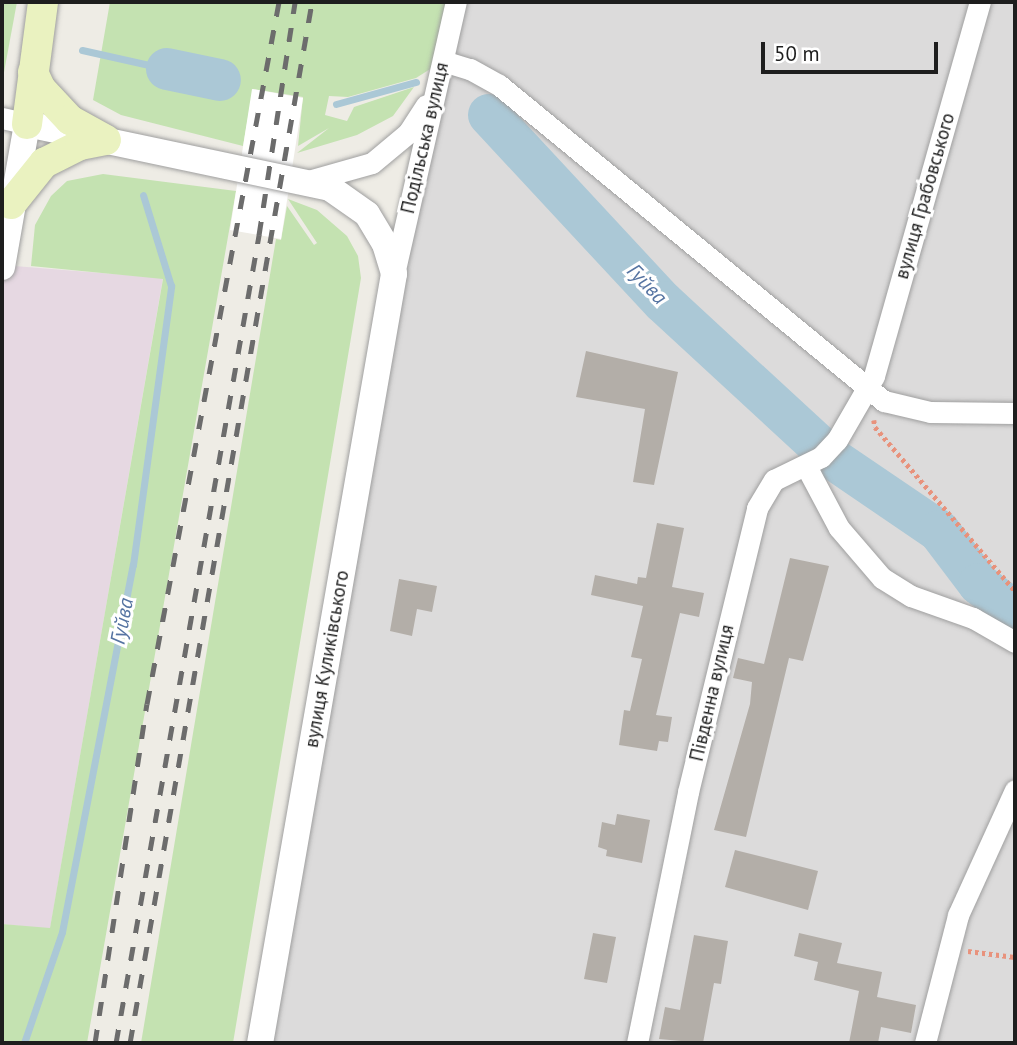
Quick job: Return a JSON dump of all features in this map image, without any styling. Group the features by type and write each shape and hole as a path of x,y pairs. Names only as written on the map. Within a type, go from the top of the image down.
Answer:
{"main road":[{"path":"15,121 33,72 43,2"},
{"path":"33,72 41,89 70,120 106,140"},
{"path":"11,204 44,163 71,148 106,140"}],"street":[{"name":"Подільська вулиця","path":"394,274 456,2"},
{"name":"вулиця Грабовського","path":"867,390 980,2"},
{"path":"443,61 470,69 499,86 867,390 893,405 930,412 1015,413"},
{"path":"307,181 355,171 390,151 408,133 437,85"},
{"path":"2,267 11,204 15,121 307,181 345,195 367,214 385,244 394,274"},
{"name":"вулиця Куликівського","path":"260,1043 394,274"},
{"name":"Південна вулиця","path":"637,1043 688,792 753,520 774,480 806,466 837,440 867,390"},
{"path":"806,466 839,528 882,578 911,596 963,614 1015,642"},
{"path":"925,1043 946,948 973,878 1015,790"}],"path":[{"path":"867,390 875,427 1015,591"},
{"path":"946,948 1015,957"}],"shaded area":[{"path":"455,2 1015,2 1015,1043 260,1043"},
{"path":"2,265 163,278 50,929 2,924"}],"green space":[{"path":"2,2 17,2 2,83"},
{"path":"110,2 455,2 443,61 416,78 348,97 329,96 325,115 347,121 354,107 414,87 393,116 357,135 297,153 329,128 298,146 303,97 253,89 243,146 121,115 93,100"},
{"path":"103,174 236,191 87,1043 2,1043 2,924 50,928 163,279 31,266 35,225 51,196 67,181"},
{"path":"288,199 317,210 347,236 358,256 361,278 233,1043 141,1043 276,239 281,240 287,206 314,245 317,243"}],"pier":[{"path":"252,89 303,98 281,239 230,230"}],"building":[{"path":"586,351 678,372 654,485 633,482 645,409 576,397"},
{"path":"657,523 684,528 672,587 704,593 699,617 680,613 656,715 672,717 668,742 659,741 657,751 619,745 624,710 630,711 642,659 631,657 643,606 591,595 595,575 637,584 638,577 646,578"},
{"path":"790,558 829,566 803,661 789,658 746,837 714,830 750,704 752,682 733,678 738,658 764,664"},
{"path":"399,579 437,586 432,612 417,609 412,636 390,631"},
{"path":"617,814 650,820 642,863 606,856 607,850 598,847 602,822 615,825"},
{"path":"735,850 818,871 808,910 725,887"},
{"path":"593,933 616,937 607,983 584,979"},
{"path":"799,933 842,943 837,963 882,972 877,997 916,1005 911,1033 881,1027 878,1043 849,1043 859,991 814,980 818,962 794,956"},
{"path":"694,935 728,941 721,984 714,983 703,1043 659,1039 665,1007 680,1010"}],"waterway":[{"path":"82,50 167,69"},
{"name":"Гуйва","path":"167,69 220,80"},
{"path":"336,104 416,82"},
{"name":"Гуйва","path":"489,115 663,302 816,443"},
{"name":"Гуйва","path":"24,1043 62,932 133,565 171,286 143,195"},
{"name":"Гуйва","path":"836,461 939,531 979,584 1015,612"}],"railway":[{"path":"95,1043 147,704 279,2"},
{"path":"116,1043 259,235 295,2"},
{"path":"130,1043 312,2"}]}
